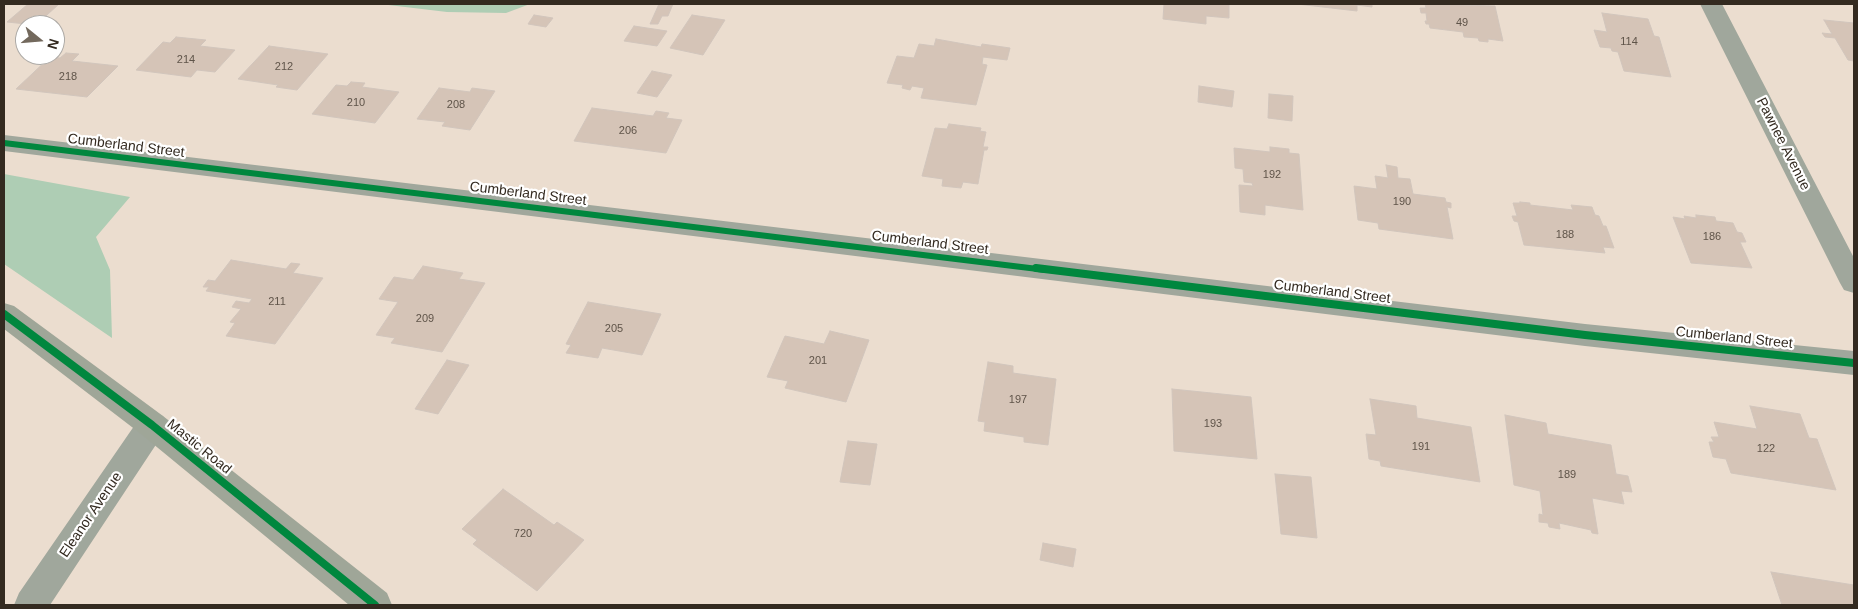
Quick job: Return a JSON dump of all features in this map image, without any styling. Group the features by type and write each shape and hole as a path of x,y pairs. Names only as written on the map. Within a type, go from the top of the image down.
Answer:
{"main road":[{"name":"Mastic Road","path":"4,314 152,425 375,605"}],"street":[{"name":"Pawnee Avenue","path":"1711,4 1854,283"},
{"name":"Cumberland Street","path":"4,144 1585,335 1854,363"},
{"name":"Eleanor Avenue","path":"31,605 152,425"}],"green space":[{"path":"380,4 530,4 506,13 447,12"},
{"path":"4,174 130,197 96,237 110,270 112,338 4,264"}],"building":[{"path":"28,4 59,4 47,15 15,15"},
{"path":"659,4 673,4 668,16 662,16 658,24 650,24"},
{"path":"1164,4 1229,4 1229,18 1206,16 1206,24 1163,19"},
{"path":"1297,4 1372,4 1372,7 1357,5 1357,11"},
{"path":"1425,4 1495,6 1503,41 1488,39 1488,42 1479,41 1478,38 1464,37 1463,32 1430,28 1429,24 1426,24 1425,21 1427,21 1426,13 1421,13 1420,8 1426,8"},
{"path":"1602,13 1648,19 1654,36 1659,37 1671,77 1624,71 1618,52 1612,51 1611,48 1600,47 1594,30 1607,32"},
{"path":"15,15 15,23 7,22"},
{"path":"534,15 553,18 546,27 528,24"},
{"path":"692,15 725,20 703,55 670,48"},
{"path":"1824,20 1854,23 1854,61 1848,60 1835,38 1825,37 1822,33 1832,34"},
{"path":"634,26 667,31 657,46 624,41"},
{"path":"176,37 206,40 200,46 235,50 215,72 197,70 191,77 136,70 163,42 170,43"},
{"path":"936,39 981,47 982,44 1010,48 1007,60 983,57 982,64 987,65 976,105 921,98 924,88 912,86 910,90 902,88 903,85 887,83 897,56 914,58 919,44 934,46"},
{"path":"269,46 328,54 297,90 238,79"},
{"path":"65,54 79,54 72,61 118,66 87,97 16,89 42,65 65,65"},
{"path":"652,71 672,75 657,97 637,93"},
{"path":"351,82 365,83 362,87 399,92 375,123 312,114 336,85 347,86"},
{"path":"1199,86 1234,91 1232,107 1198,102"},
{"path":"439,88 470,92 472,88 495,91 470,130 442,126 445,122 417,119"},
{"path":"1269,94 1293,96 1292,121 1268,118"},
{"path":"592,108 653,116 656,111 669,113 666,118 682,120 666,153 574,141"},
{"path":"949,124 981,128 980,131 986,132 983,147 988,147 987,150 984,150 978,184 963,182 961,188 942,186 943,179 922,176 935,128 947,129"},
{"path":"1270,147 1289,149 1289,153 1299,154 1303,210 1265,205 1265,215 1240,212 1239,185 1253,186 1252,183 1244,182 1243,169 1235,168 1234,148 1270,152"},
{"path":"1386,165 1397,167 1398,178 1410,179 1413,194 1445,198 1446,202 1451,203 1451,208 1447,207 1453,239 1379,229 1378,223 1358,220 1354,186 1377,189 1375,176 1388,178"},
{"path":"1520,202 1573,210 1571,205 1592,207 1595,215 1599,216 1603,226 1606,226 1614,248 1603,247 1605,253 1524,245 1518,222 1514,221 1512,216 1517,216 1513,203"},
{"path":"1696,215 1715,217 1716,221 1733,223 1737,232 1742,233 1746,242 1740,242 1752,268 1691,263 1673,217 1685,219 1684,216 1696,218"},
{"path":"231,260 286,269 291,263 300,264 293,273 323,278 275,344 226,336 235,323 230,322 241,309 232,307 236,301 249,303 252,299 206,291 209,287 203,287 208,280 215,281"},
{"path":"423,266 463,273 459,279 485,283 442,352 391,343 395,338 376,335 398,302 379,299 394,277 413,280"},
{"path":"588,302 661,314 642,355 602,348 598,358 566,353 571,345 566,344"},
{"path":"830,331 869,340 846,402 785,388 788,381 767,377 785,336 824,344"},
{"path":"447,360 469,365 438,414 415,409"},
{"path":"988,362 1013,366 1013,373 1056,379 1048,445 1024,442 1024,437 984,431 985,422 978,421"},
{"path":"1172,389 1251,397 1257,459 1174,451"},
{"path":"1370,399 1416,406 1417,418 1471,427 1480,482 1381,466 1380,461 1369,459 1366,434 1376,435"},
{"path":"1750,406 1800,414 1809,438 1817,439 1836,490 1731,473 1726,459 1713,457 1709,442 1714,442 1711,437 1719,437 1714,422 1757,429"},
{"path":"1505,415 1546,423 1548,434 1611,445 1616,474 1628,476 1632,492 1621,491 1624,504 1592,498 1598,534 1592,533 1591,530 1559,523 1560,529 1549,527 1548,523 1539,522 1539,514 1543,515 1540,491 1514,485"},
{"path":"848,441 877,444 870,485 840,482"},
{"path":"1275,474 1311,477 1317,538 1281,534"},
{"path":"503,489 554,525 557,522 584,540 537,591 473,544 477,540 462,529"},
{"path":"1043,543 1076,549 1073,567 1040,560"},
{"path":"1771,572 1854,585 1854,605 1782,605"}],"cycle path":[{"path":"4,143 1585,335 1854,363"},
{"path":"4,314 152,425 375,605"}]}
